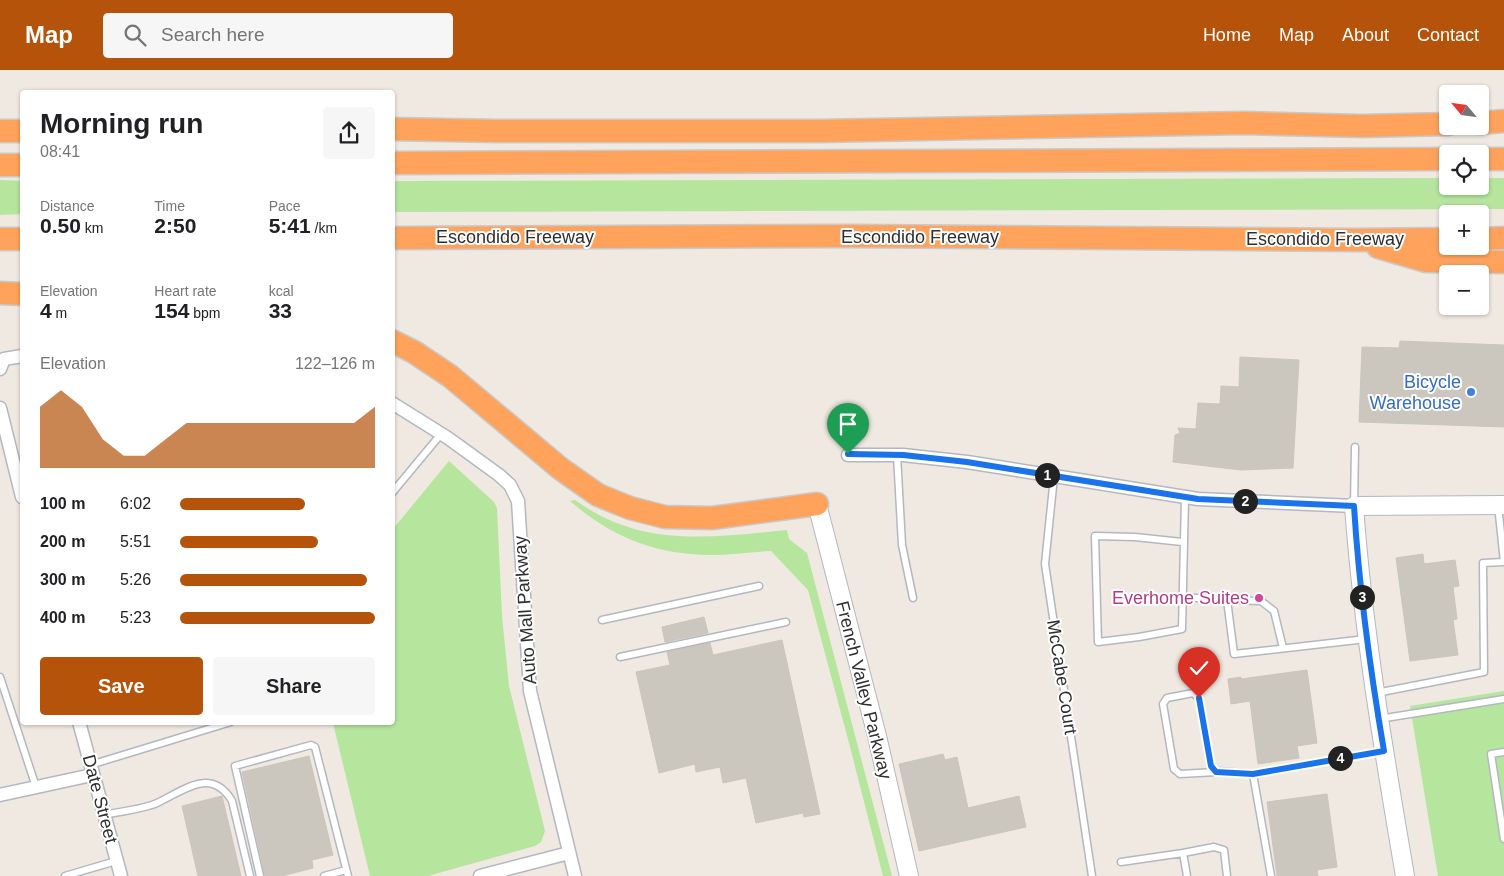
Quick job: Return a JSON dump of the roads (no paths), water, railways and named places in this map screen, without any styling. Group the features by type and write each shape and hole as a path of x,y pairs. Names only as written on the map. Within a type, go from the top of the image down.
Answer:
{"highway":[{"path":"1489,123 1504,122"},
{"path":"395,129 819,131 1243,123 1362,126 1439,124"},
{"path":"0,132 20,131"},
{"path":"395,163 1439,159"},
{"path":"1489,159 1504,159"},
{"path":"0,165 20,165"},
{"name":"Escondido Freeway","path":"395,238 857,236 1439,239"},
{"path":"1489,239 1504,238"},
{"path":"0,239 20,239"},
{"path":"1355,240 1426,261 1504,262"},
{"path":"0,293 20,294"},
{"path":"395,342 414,352 450,376 561,469 598,495 630,508 664,517 712,518 817,504"}],"street":[{"path":"0,369 4,358 20,356"},
{"name":"Auto Mall Parkway","path":"395,405 441,434 505,480 510,485 518,501 530,691 575,876"},
{"path":"0,408 19,470"},
{"path":"848,454 897,455 967,462 1198,499 1354,506 1501,505"},
{"name":"French Valley Parkway","path":"817,504 877,736 910,876"},
{"path":"1354,506 1358,573 1374,694 1403,876"},
{"name":"Date Street","path":"80,725 121,876"},
{"path":"0,794 36,787 91,770"},
{"path":"480,876 569,853"}],"lane":[{"path":"395,489 441,434"},
{"path":"1354,506 1355,447"},
{"path":"897,455 902,545 913,598"},
{"name":"McCabe Court","path":"1054,477 1045,564 1092,876"},
{"path":"1182,542 1095,536 1098,642 1182,629 1184,497"},
{"path":"1374,694 1484,672 1483,563 1504,562 1501,505"},
{"path":"602,620 759,586"},
{"path":"1182,597 1261,601 1274,611 1283,648"},
{"path":"1227,600 1234,654 1367,639"},
{"path":"620,657 786,622"},
{"path":"0,677 36,787"},
{"path":"1216,772 1211,766 1199,698 1192,693 1167,698 1163,704 1174,769 1180,774 1216,772 1253,774 1384,751"},
{"path":"1379,720 1504,699"},
{"path":"199,725 201,731"},
{"path":"91,770 221,725"},
{"path":"260,876 235,766 311,745 315,747 347,873 324,876"},
{"path":"1504,752 1491,754 1504,839"},
{"path":"1253,774 1271,876"},
{"path":"103,815 156,804 188,786 204,783 216,785 226,791 232,801 250,876"},
{"path":"1121,862 1214,847 1224,850 1227,876"},
{"path":"1183,853 1187,876"},
{"path":"65,876 116,861"}],"place":[{"name":"Bicycle Warehouse","path":"1471,392"},
{"name":"Everhome Suites","path":"1259,598"}]}
